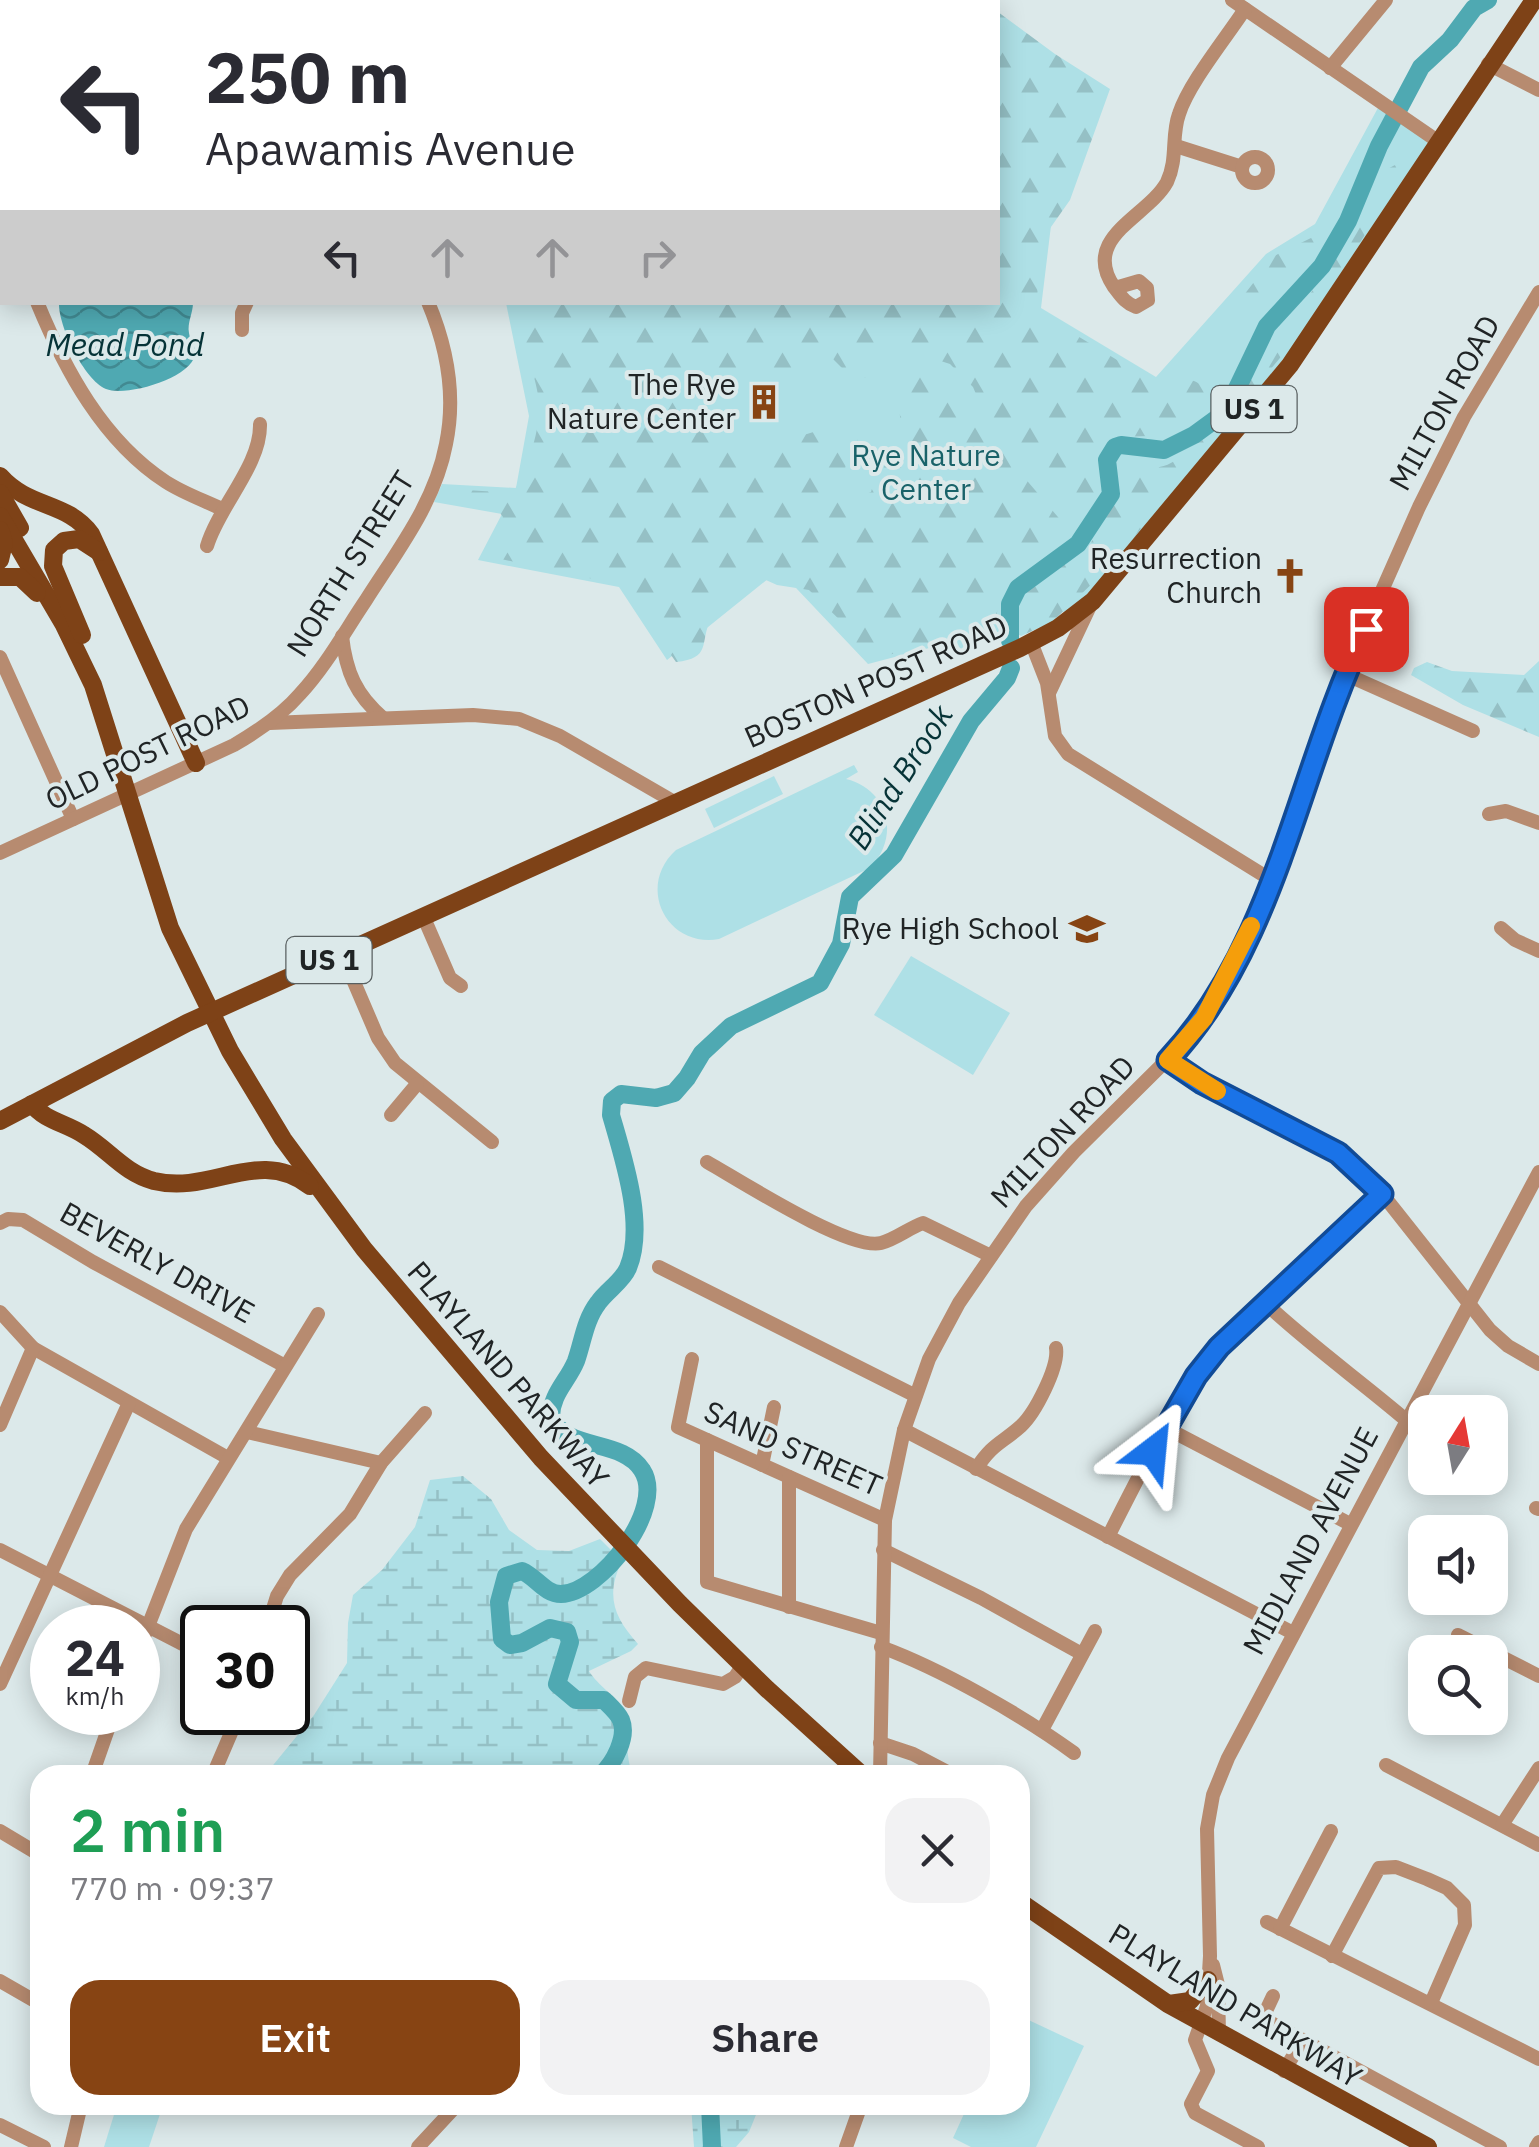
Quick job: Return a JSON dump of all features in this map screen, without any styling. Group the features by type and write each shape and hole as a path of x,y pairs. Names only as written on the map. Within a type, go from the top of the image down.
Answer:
{"main road":[{"name":"BOSTON POST ROAD","path":"0,1121 187,1023 1031,642 1070,620 1092,601 1301,350 1534,0"},
{"path":"0,476 25,498 64,511 91,534 196,763"},
{"name":"PLAYLAND PARKWAY","path":"0,493 82,635 104,681 174,906 185,955"},
{"name":"PLAYLAND PARKWAY","path":"0,516 79,655 105,718 162,908 246,1080 324,1198 461,1367 605,1527 742,1665 851,1765"},
{"path":"0,530 4,543 0,560"},
{"path":"82,635 53,566 54,550 64,541 79,539 102,555"},
{"path":"0,577 14,575 27,581 79,655"},
{"path":"32,1104 48,1118 88,1138 129,1171 152,1180 196,1183 269,1168 301,1178 324,1198"},
{"name":"PLAYLAND PARKWAY","path":"1030,1909 1168,2004 1428,2147"},
{"path":"1168,2004 1190,2000 1208,1980"}],"street":[{"path":"1330,68 1386,0"},
{"path":"1115,288 1105,266 1113,236 1148,206 1166,184 1183,104 1240,4 1440,142"},
{"path":"1488,64 1539,90"},
{"path":"1176,146 1242,167"},
{"name":"MILTON ROAD","path":"880,1765 885,1520 914,1395 947,1322 1012,1224 1061,1166 1192,1035 1220,991 1273,881 1345,674 1445,453 1539,292"},
{"path":"38,305 75,379 122,444 170,484 222,508"},
{"path":"242,330 246,305"},
{"name":"NORTH STREET","path":"270,722 300,695 425,506 444,455 450,422 445,352 430,305"},
{"path":"207,546 222,508 255,454 260,424"},
{"path":"1048,694 1092,601"},
{"path":"342,636 350,678 365,701 383,718"},
{"path":"1031,642 1044,671 1055,736 1068,754 1273,881"},
{"path":"0,657 73,819"},
{"path":"1345,674 1473,731"},
{"name":"OLD POST ROAD","path":"0,853 196,763 270,722 473,714 519,719 560,736 676,803"},
{"path":"1490,814 1506,810 1539,823"},
{"path":"424,918 450,978 462,986"},
{"path":"1502,928 1515,940 1539,951"},
{"path":"342,954 378,1038 395,1063 492,1142"},
{"path":"1168,1060 1217,1091 1338,1153 1382,1194 1468,1304 1508,1346 1539,1364"},
{"path":"391,1115 417,1084"},
{"path":"708,1162 824,1227 861,1241 879,1244 923,1223 991,1256"},
{"name":"MIDLAND AVENUE","path":"1199,2022 1208,2006 1206,1847 1213,1794 1350,1524 1539,1172"},
{"path":"1108,1538 1196,1376 1219,1347 1382,1194"},
{"name":"BEVERLY DRIVE","path":"0,1223 23,1220 286,1366"},
{"path":"659,1267 914,1395"},
{"path":"1264,1304 1406,1420"},
{"path":"0,1312 33,1348 228,1458"},
{"path":"156,1605 186,1529 318,1314"},
{"path":"0,1425 33,1348"},
{"path":"976,1468 989,1449 1025,1423 1056,1360 1056,1348"},
{"name":"SAND STREET","path":"692,1359 678,1427 885,1520"},
{"path":"0,1684 129,1402"},
{"path":"762,1465 774,1406"},
{"path":"274,1605 290,1574 350,1514 381,1462 425,1412"},
{"path":"1166,1428 1350,1524"},
{"path":"904,1430 1294,1633"},
{"path":"247,1432 381,1462"},
{"path":"707,1440 707,1582 881,1640 1042,1730 1074,1753"},
{"path":"789,1477 789,1607"},
{"path":"0,1550 104,1605"},
{"path":"883,1550 1082,1654"},
{"path":"1042,1730 1095,1631"},
{"path":"1508,1660 1539,1676"},
{"path":"629,1701 635,1677 646,1668 724,1684 735,1677 742,1665"},
{"path":"95,1765 106,1735"},
{"path":"217,1765 230,1735"},
{"path":"880,1743 934,1765"},
{"path":"1386,1765 1539,1844"},
{"path":"1502,1825 1539,1768"},
{"path":"0,1831 30,1849"},
{"path":"1331,1831 1273,1926 1539,2059"},
{"path":"1332,1956 1380,1868 1396,1867 1437,1883 1460,1900 1466,1918 1431,2003"},
{"name":"MIDLAND AVENUE","path":"1210,1956 1218,1985 1219,2034"},
{"path":"0,1981 30,1998"},
{"path":"1273,1996 1265,2012 1266,2020 1500,2147"},
{"path":"1199,2022 1195,2040 1208,2071 1192,2099 1192,2109 1258,2147"},
{"path":"1284,2070 1302,2041"},
{"path":"72,2147 78,2115"},
{"path":"418,2147 447,2115"},
{"path":"846,2147 857,2115"},
{"path":"0,2126 44,2147"}],"green space":[{"name":"Rye Nature Center","path":"1000,13 1110,89 1070,200 1039,244 1037,307 1043,315 1150,380 1192,381 1218,401 1208,415 1150,436 1112,437 1095,455 1103,484 1102,500 1081,532 1013,444 985,415 973,387 950,364 913,352 884,351 875,370 866,378 851,377 831,357 817,354 791,368 762,369 719,395 707,418 722,441 757,453 779,439 839,424 858,439 846,464 841,493 854,499 871,492 876,475 871,453 897,432 900,379 909,369 926,371 941,380 1075,537 1009,586 1001,598 992,634 960,641 952,636 872,660 865,657 846,626 809,590 777,585 755,575 735,587 719,605 700,653 676,662 621,585 487,556 503,517 497,509 459,503 456,498 466,490 513,493 529,458 539,407 521,327 520,305 1000,305"},
{"name":"Rye Nature Center","path":"1066,102 1041,308 1156,377 1266,254 1315,224 1379,106 1432,142 1312,324 1098,585 1070,613 1056,610 955,652 952,642 868,664 779,570 667,660 619,587 478,560 502,514 434,502 442,484 516,488 529,416 506,305 1000,305"},
{"path":"1400,163 1406,171 1329,289 1282,355 1248,389 1246,385 1258,358 1327,271 1370,187"},
{"path":"1334,221 1336,231 1312,267 1258,325 1246,315 1244,295 1274,256 1311,238"},
{"path":"1215,434 1118,558 1107,560 1091,543 1103,517 1123,495 1121,477 1128,461 1161,467"},
{"path":"1085,548 1102,569 1099,577 1052,622 1021,636 1016,633 1015,603 1021,593"},
{"path":"1539,661 1539,737 1463,705 1411,675 1414,668 1427,662 1452,671 1524,675"},
{"path":"854,765 858,772 846,779 872,793 885,815 885,842 870,868 719,939 684,934 672,924 658,896 658,880 676,850"},
{"path":"774,776 783,794 714,828 705,809"},
{"path":"911,956 1010,1013 973,1075 874,1015"},
{"path":"463,1476 491,1499 509,1530 537,1550 569,1551 600,1539 622,1561 613,1596 623,1625 638,1644 589,1671 621,1709 630,1765 273,1765 298,1735 310,1735 310,1720 347,1663 353,1595 382,1570 415,1527 430,1480"},
{"path":"1030,2021 1084,2046 1036,2147 971,2147 953,2138 963,2115 1030,2115"},
{"path":"114,2115 160,2115 149,2147 104,2147"},
{"path":"692,2115 756,2115 749,2132 736,2147 694,2147"}],"water":[{"name":"Mead Pond","path":"59,305 193,305 189,329 195,355 182,372 156,384 127,390 106,389 89,375 74,351"}],"waterway":[{"name":"Blind Brook","path":"1010,641 1010,604 1018,588 1078,544 1111,494 1107,460 1115,447 1164,450 1220,416 1267,326 1322,266 1348,221 1379,146 1421,67 1450,40 1474,8 1488,0"},
{"name":"Blind Brook","path":"610,1765 621,1742 620,1717 604,1700 576,1700 557,1684 570,1642 567,1632 550,1628 510,1645 502,1639 499,1602 506,1576 522,1571 550,1591 561,1594 594,1580 626,1546 645,1505 647,1486 642,1470 633,1460 569,1436 551,1417 554,1401 576,1361 590,1316 625,1273 633,1251 634,1212 611,1115 612,1101 621,1094 656,1098 674,1093 702,1053 731,1026 820,983 841,944 850,897 894,855 971,721 1011,668"},
{"name":"Blind Brook","path":"710,2115 712,2147"}],"slow traffic":[{"path":"1217,1091 1168,1060 1204,1018 1251,926"}],"place":[{"name":"The Rye Nature Center","path":"764,402"},
{"name":"Resurrection Church","path":"1290,576"},
{"name":"Rye High School","path":"1087,929"}],"route":[{"path":"1153,1451 1196,1376 1219,1347 1382,1194 1338,1153 1232,1100 1168,1060 1192,1035 1220,991 1273,881 1319,740 1366,629"}]}
